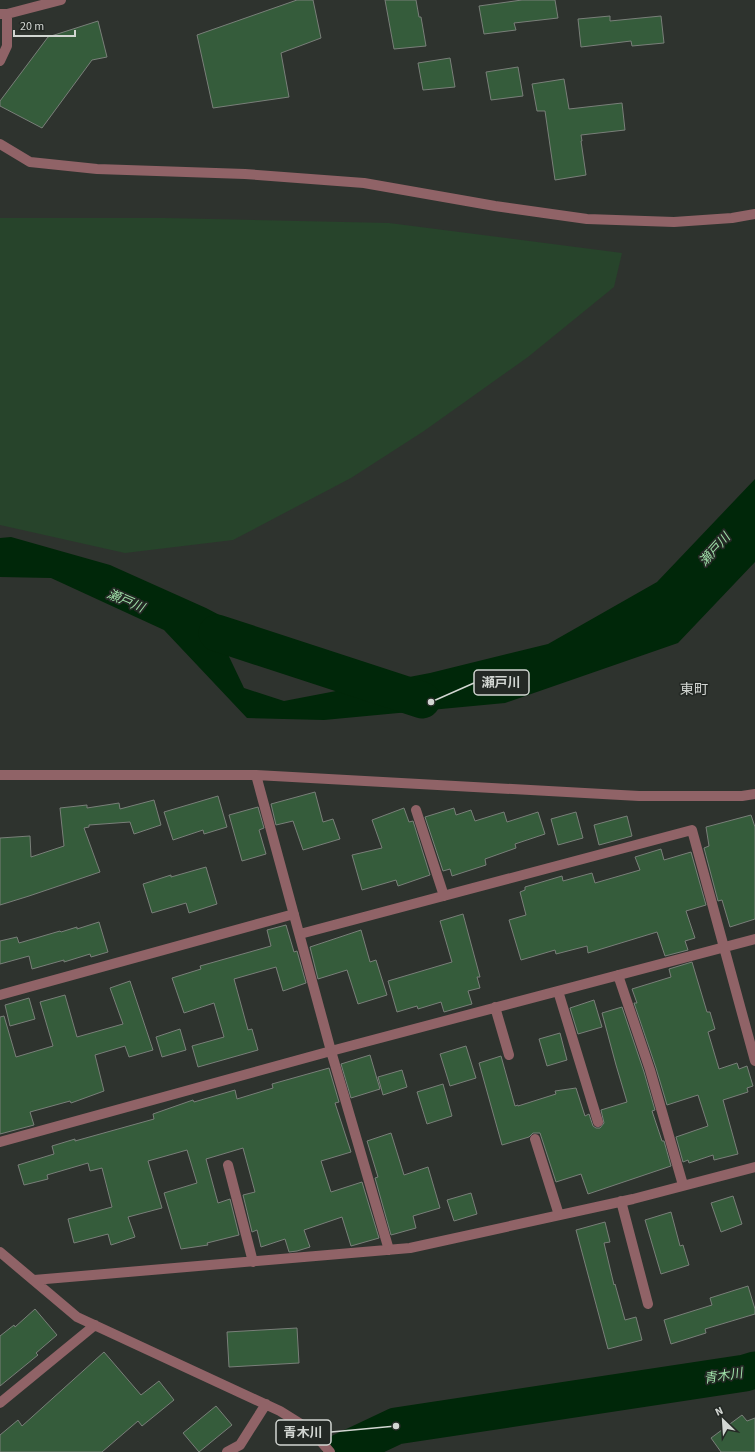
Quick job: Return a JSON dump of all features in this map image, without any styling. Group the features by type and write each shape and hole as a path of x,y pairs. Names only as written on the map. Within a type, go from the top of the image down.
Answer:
{"street":[{"path":"0,61 7,46 4,14 62,0"},
{"path":"0,144 30,162 97,169 245,174 364,183 495,206 587,219 674,222 732,218 755,214"},
{"path":"0,775 256,775 639,796 742,796 755,794"},
{"path":"256,775 331,1051 389,1250"},
{"path":"416,810 444,896"},
{"path":"300,934 692,830 755,1061"},
{"path":"0,995 294,914"},
{"path":"0,1142 331,1051 755,939"},
{"path":"618,975 650,1070 683,1186"},
{"path":"558,991 598,1122"},
{"path":"495,1008 509,1055"},
{"path":"535,1139 559,1215"},
{"path":"228,1165 253,1262"},
{"path":"34,1280 410,1248 621,1201 755,1167"},
{"path":"621,1201 648,1304"},
{"path":"0,1252 76,1317 280,1411 312,1431 330,1452"},
{"path":"0,1403 95,1325"},
{"path":"227,1452 240,1445 266,1404"}],"shaded area":[{"path":"0,218 165,218 389,223 622,253 614,287 528,357 424,431 351,478 233,540 125,553 0,525"}],"water":[{"path":"755,479 755,562 678,643 505,703 324,720 247,718 164,630 51,578 0,577 0,538 11,537 110,565 206,608 291,652 223,644 244,688 284,701 430,673 548,644 657,582"}],"building":[{"path":"297,0 313,0 321,38 281,53 289,97 213,108 197,35"},
{"path":"385,0 416,0 419,17 421,17 426,46 394,49"},
{"path":"522,0 555,0 558,18 514,23 516,30 484,34 479,6"},
{"path":"610,16 610,21 661,16 664,43 632,46 631,41 581,47 578,19"},
{"path":"98,21 107,57 92,60 42,128 0,106 0,101 48,37"},
{"path":"450,58 455,87 423,90 418,63"},
{"path":"518,67 523,96 491,100 486,72"},
{"path":"564,79 569,109 622,103 625,130 581,135 586,175 555,180 545,111 537,111 532,84"},
{"path":"315,792 323,822 333,819 340,839 303,850 293,821 276,825 271,804"},
{"path":"218,796 227,827 204,834 203,830 173,840 164,812"},
{"path":"154,800 161,825 134,834 130,822 89,825 89,827 84,828 100,872 0,905 0,838 30,836 31,857 64,846 60,808 87,805 87,808 119,803 120,809"},
{"path":"258,807 264,828 259,830 266,854 242,861 229,815"},
{"path":"404,808 409,822 413,821 430,875 398,886 396,880 362,890 352,855 382,848 372,820"},
{"path":"454,808 456,815 471,810 475,821 504,812 507,822 538,812 545,834 515,844 516,848 485,859 486,865 452,876 450,869 443,871 425,817"},
{"path":"576,812 583,838 558,845 551,819"},
{"path":"751,815 755,827 755,919 730,927 722,900 718,901 704,848 709,846 706,827"},
{"path":"627,816 632,836 599,845 594,825"},
{"path":"661,849 664,860 691,852 706,905 686,911 695,938 685,941 688,950 665,956 657,932 588,953 587,946 556,954 555,950 521,960 509,920 526,915 520,892 525,890 525,887 562,876 563,881 592,873 595,883 640,870 635,857"},
{"path":"206,867 217,904 189,913 186,903 152,913 143,884 171,875 171,877"},
{"path":"463,914 480,977 477,977 480,988 468,991 472,1004 444,1012 441,1002 418,1009 417,1006 397,1012 388,981 452,962 440,921"},
{"path":"99,922 108,952 91,957 90,954 64,962 64,960 32,969 29,956 0,964 0,941 17,937 19,943"},
{"path":"286,925 294,952 297,951 306,983 283,991 276,967 234,979 248,1030 252,1029 258,1050 198,1067 192,1046 224,1037 214,1003 184,1013 172,978 201,969 200,966 271,946 267,930"},
{"path":"361,930 370,962 376,960 387,995 358,1004 347,970 318,979 310,947"},
{"path":"692,962 707,1012 710,1012 715,1029 708,1032 719,1069 737,1063 739,1069 747,1066 753,1086 747,1088 748,1092 723,1100 738,1154 714,1160 713,1155 689,1163 688,1160 683,1162 676,1137 708,1126 698,1095 667,1105 634,1003 637,1003 632,989 671,977 669,969"},
{"path":"130,981 153,1050 129,1057 125,1046 95,1055 104,1091 71,1103 70,1101 30,1112 34,1125 0,1134 0,1017 4,1016 16,1057 53,1046 40,1002 65,995 77,1037 123,1024 110,988"},
{"path":"29,998 35,1019 10,1026 5,1005"},
{"path":"594,1000 602,1027 578,1034 570,1008"},
{"path":"622,1007 655,1110 652,1111 662,1141 664,1141 671,1166 588,1194 581,1174 556,1182 540,1133 533,1133 529,1137 502,1145 479,1063 501,1056 515,1106 556,1094 555,1091 576,1088 585,1116 589,1114 593,1126 600,1128 604,1123 601,1110 627,1102 602,1013"},
{"path":"180,1029 186,1050 162,1057 156,1037"},
{"path":"560,1033 567,1060 547,1066 539,1039"},
{"path":"466,1046 476,1078 450,1086 440,1054"},
{"path":"370,1055 380,1089 351,1098 341,1064"},
{"path":"329,1068 339,1102 335,1103 351,1152 321,1161 331,1192 362,1182 379,1238 351,1246 342,1217 304,1230 310,1247 289,1252 285,1239 261,1247 257,1230 252,1232 243,1195 255,1192 243,1148 206,1159 218,1203 230,1199 239,1235 207,1243 208,1245 181,1249 164,1193 197,1183 187,1150 148,1161 162,1208 128,1217 135,1237 111,1245 108,1234 74,1243 68,1219 112,1207 102,1168 90,1171 88,1163 47,1175 48,1179 24,1185 18,1165 54,1154 52,1146 154,1119 153,1114 193,1100 194,1102 235,1090 237,1099 273,1088 272,1084"},
{"path":"402,1070 407,1087 383,1095 378,1077"},
{"path":"443,1084 452,1116 427,1124 417,1092"},
{"path":"391,1133 404,1175 428,1167 440,1208 413,1216 416,1228 391,1235 375,1178 378,1177 367,1141"},
{"path":"471,1193 477,1214 454,1221 447,1200"},
{"path":"733,1196 742,1224 721,1232 711,1203"},
{"path":"671,1212 680,1246 683,1245 689,1265 661,1274 645,1220"},
{"path":"605,1222 610,1242 604,1243 614,1285 615,1284 625,1320 636,1317 642,1340 608,1349 576,1230"},
{"path":"748,1286 755,1309 755,1314 705,1329 706,1333 671,1344 664,1320 712,1305 710,1298"},
{"path":"35,1309 57,1335 36,1353 38,1355 0,1386 0,1336 14,1325 15,1327"},
{"path":"297,1328 299,1363 229,1367 227,1332"},
{"path":"104,1352 141,1395 159,1381 174,1400 142,1426 138,1421 102,1452 0,1452 0,1435 18,1420 22,1426"},
{"path":"216,1406 232,1425 199,1452 183,1433"},
{"path":"742,1415 747,1421 755,1418 755,1452 721,1452 711,1438"}],"waterway":[{"name":"瀬戸川","path":"217,633 422,700"},
{"name":"青木川","path":"341,1452 396,1426 745,1373 755,1370"}],"place":[{"name":"瀬戸川","path":"431,702"},
{"name":"青木川","path":"396,1426"}],"district":[{"name":"東町","path":"694,689"}]}
